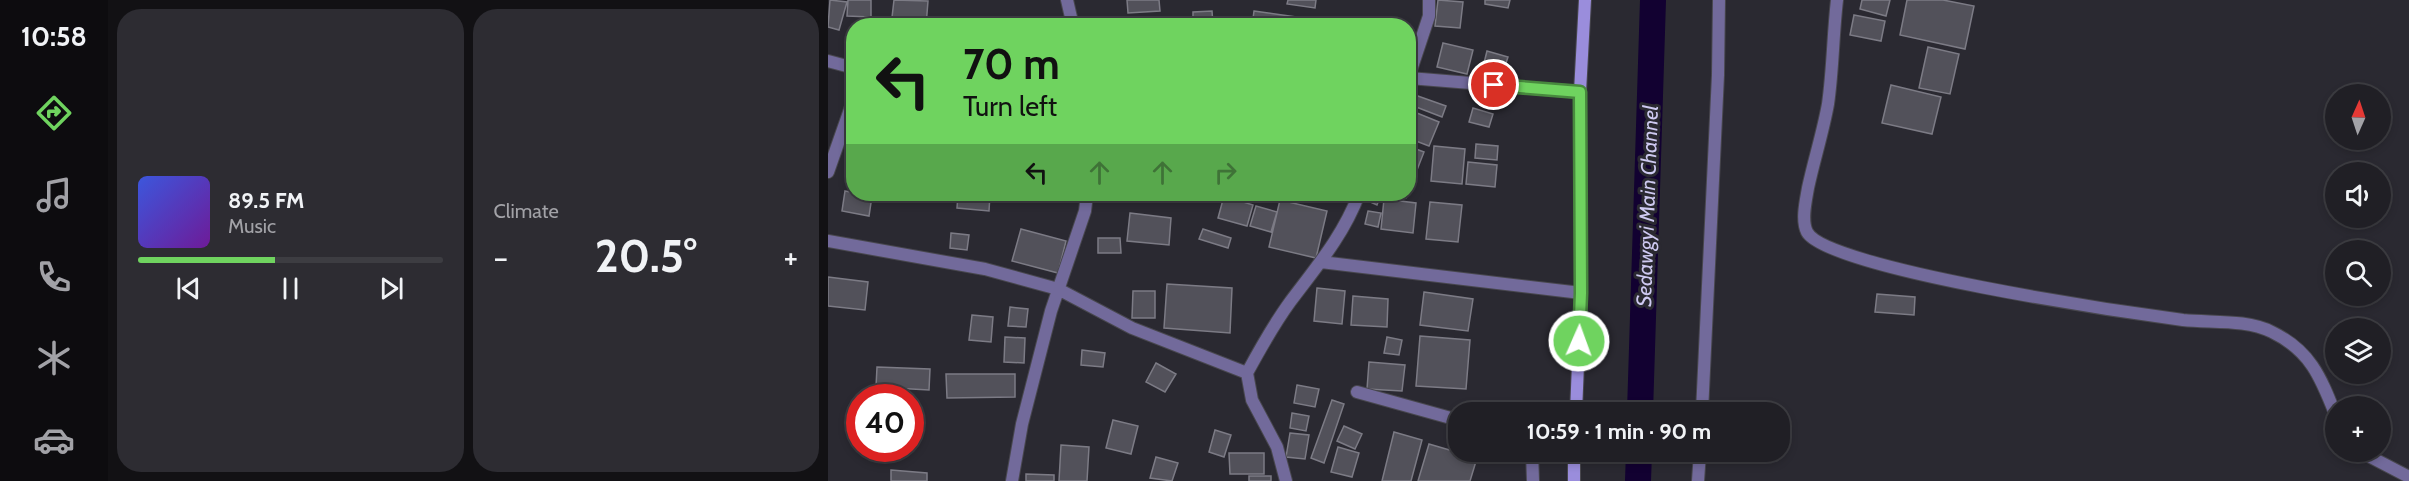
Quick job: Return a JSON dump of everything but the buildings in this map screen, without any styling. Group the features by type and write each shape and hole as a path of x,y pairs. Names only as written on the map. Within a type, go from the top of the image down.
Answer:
{"street":[{"path":"1067,0 1071,18"},
{"path":"1416,56 1429,16 1429,0"},
{"path":"1576,402 1581,293 1580,92 1586,0"},
{"path":"1702,402 1718,75 1719,0"},
{"path":"1837,0 1828,105 1806,200 1804,223 1807,233 1815,241 1831,249 1882,265 2000,292 2185,320 2243,324 2272,332 2300,350 2311,361 2327,396"},
{"path":"828,61 846,66"},
{"path":"1416,79 1580,92"},
{"path":"828,172 846,121"},
{"path":"1012,481 1022,424 1051,311 1085,211 1086,201"},
{"path":"1286,481 1277,447 1252,400 1247,373 1289,304 1322,262 1348,220 1356,201"},
{"path":"828,241 985,268 1059,289 1132,328 1247,373"},
{"path":"1322,262 1581,293"},
{"path":"1357,392 1448,417"},
{"path":"1532,462 1533,481"},
{"path":"1574,462 1574,481"},
{"path":"1698,481 1699,462"},
{"path":"2380,462 2409,477"}],"waterway":[{"name":"Sedawgyi Main Channel","path":"1640,402 1653,0"},
{"name":"Sedawgyi Main Channel","path":"1638,481 1639,462"}],"route":[{"path":"1494,85 1580,92 1581,293 1579,341"}]}
